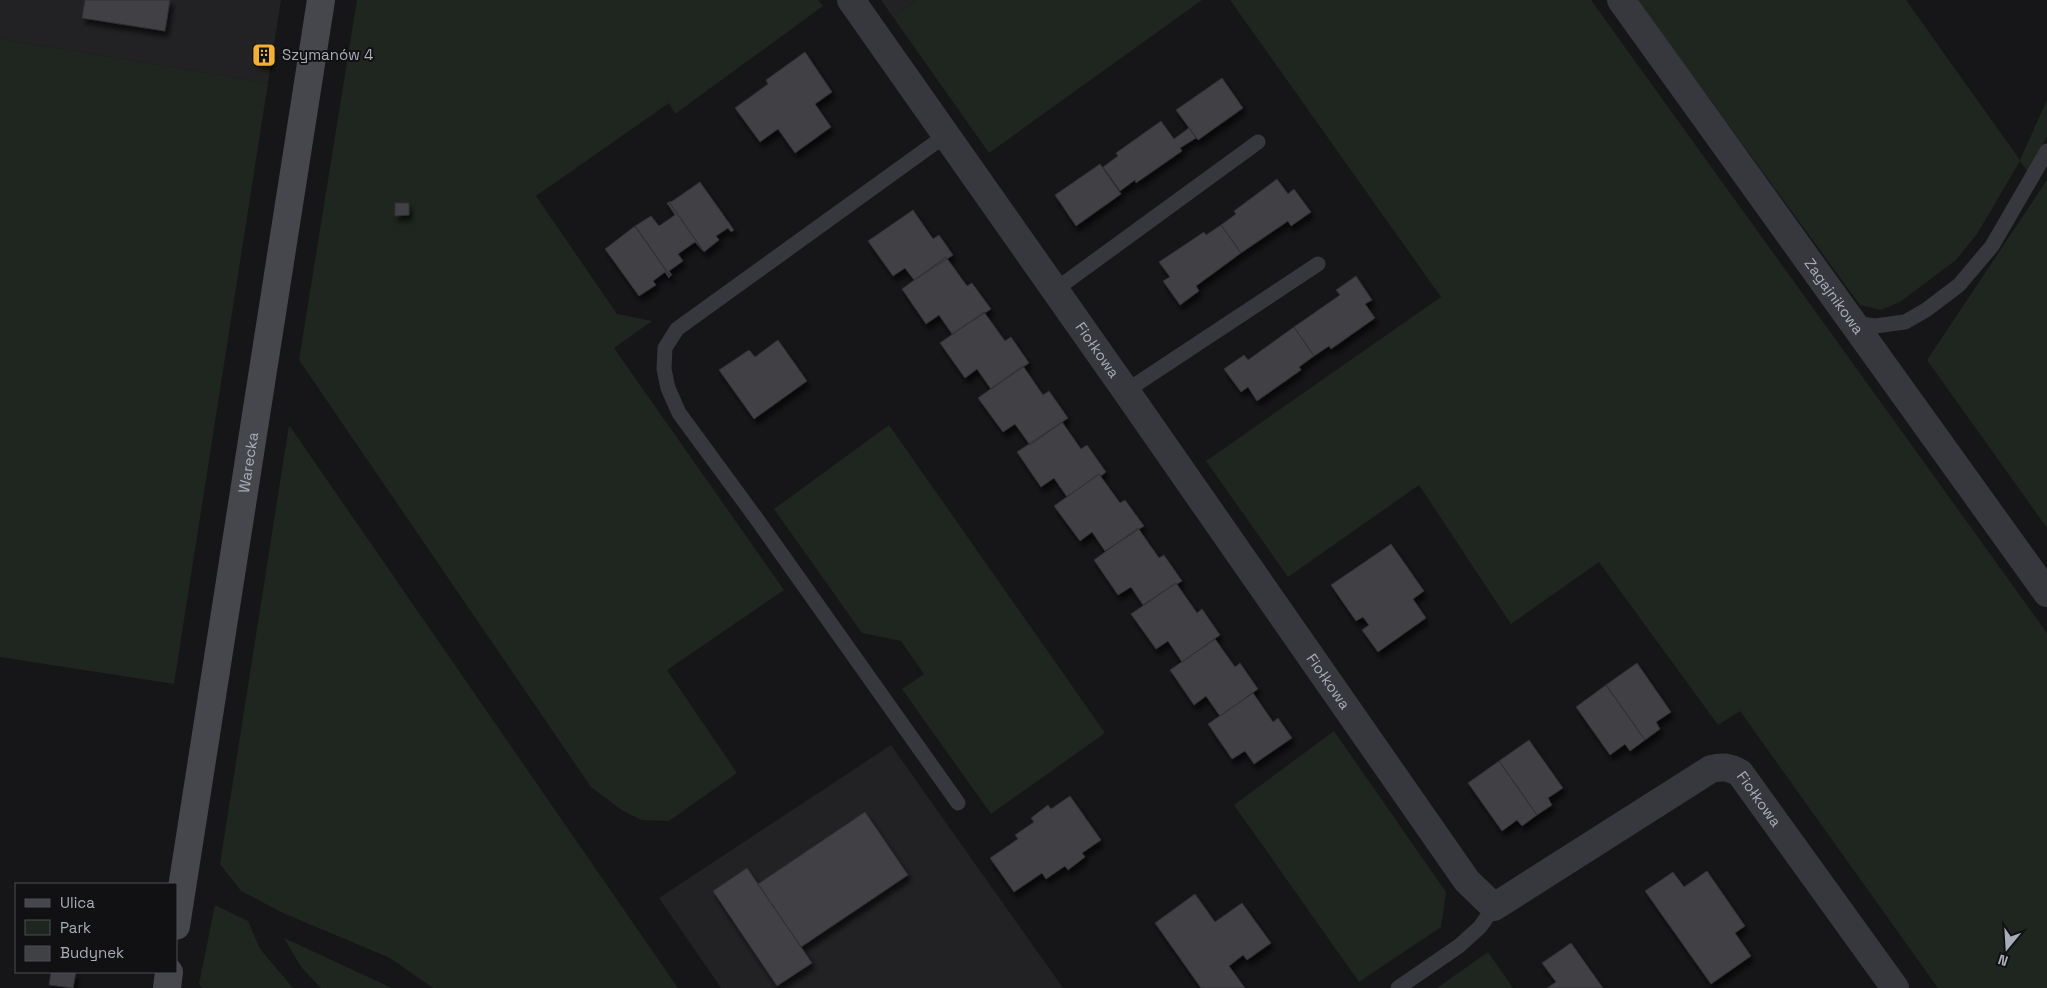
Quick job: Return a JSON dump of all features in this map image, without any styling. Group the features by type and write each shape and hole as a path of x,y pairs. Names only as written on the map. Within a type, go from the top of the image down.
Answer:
{"street":[{"name":"Warecka","path":"178,913 321,0"},
{"name":"Fiołkowa","path":"851,0 1467,881 1494,907 1711,769 1722,766 1732,768 1740,773 1895,988"},
{"name":"Zagajnikowa","path":"1620,0 2047,594"},
{"path":"167,988 169,973"}],"lane":[{"path":"946,135 677,329 665,348 664,369 668,388 679,413 756,518 958,803"},
{"path":"1055,290 1258,142"},
{"path":"1854,323 1875,326 1905,322 1926,310 1959,285 1992,246 2047,151"},
{"path":"1126,391 1318,264"},
{"path":"1398,988 1459,946 1480,928 1494,907"}],"shaded area":[{"path":"0,0 281,0 268,83 0,39"},
{"path":"881,0 917,0 893,17"},
{"path":"891,745 1063,988 721,988 659,898"}],"green space":[{"path":"357,0 818,0 823,6 675,114 669,103 536,196 617,314 652,321 614,348 784,590 667,670 737,773 669,821 642,820 623,811 591,787 299,360"},
{"path":"917,0 1202,0 989,153 893,17"},
{"path":"1230,0 1591,0 2047,633 2047,988 1938,988 1740,711 1718,725 1599,562 1511,624 1419,485 1288,577 1206,461 1441,297"},
{"path":"1637,0 1906,0 2020,160 2047,100 2047,136 2028,172 2020,161 1977,234 1956,260 1900,302 1881,310 1860,305"},
{"path":"0,39 268,83 174,684 0,657"},
{"path":"2047,180 2047,528 1927,360"},
{"path":"289,425 678,988 433,988 390,958 283,913 241,891 220,864"},
{"path":"889,425 1105,733 991,814 902,689 924,674 901,641 862,633 774,509"},
{"path":"1334,731 1446,892 1441,927 1359,982 1234,805"},
{"path":"215,905 248,921 260,949 293,988 202,988 199,984"},
{"path":"284,938 392,988 321,988 301,967"},
{"path":"1488,952 1513,988 1437,988"}],"building":[{"path":"85,0 170,0 165,31 82,18"},
{"name":"Szymanów 4","path":"258,46 272,48 270,65 256,63"},
{"path":"805,52 832,92 815,104 831,127 795,153 778,129 760,142 735,108 768,84 766,80"},
{"path":"1222,78 1243,108 1198,140 1176,110"},
{"path":"1161,121 1174,139 1189,128 1196,138 1180,148 1182,151 1136,183 1135,180 1120,191 1103,167 1118,156 1116,153"},
{"path":"1100,164 1121,194 1076,226 1055,195"},
{"path":"1277,179 1288,194 1294,189 1311,212 1291,226 1288,221 1241,253 1221,225 1236,214 1234,211"},
{"path":"700,182 734,230 731,232 728,228 716,236 719,240 704,252 669,202"},
{"path":"669,202 704,252 695,242 678,254 683,261 669,271 672,275 670,276 635,226 651,216 659,226 675,215 667,203"},
{"path":"395,203 409,203 409,215 395,216"},
{"path":"913,210 933,239 939,235 953,255 914,280 905,268 893,276 868,241"},
{"path":"1221,225 1241,253 1196,286 1199,291 1180,305 1163,281 1170,277 1159,262 1204,232 1206,235"},
{"path":"635,226 670,276 669,278 665,272 653,281 656,285 639,296 605,249"},
{"path":"946,257 967,286 972,283 991,309 952,334 939,315 926,324 902,289"},
{"path":"1356,276 1372,300 1365,304 1375,318 1331,349 1329,346 1314,356 1294,327 1340,295 1336,290"},
{"path":"984,312 1005,341 1011,337 1029,363 991,389 977,369 965,378 940,343"},
{"path":"1294,327 1314,356 1299,367 1301,370 1257,401 1248,387 1241,392 1224,369 1244,355 1248,360"},
{"path":"778,340 807,381 754,419 719,370 749,350 755,357"},
{"path":"1023,366 1043,395 1049,391 1068,418 1030,445 1015,424 1003,432 978,398"},
{"path":"1062,422 1081,449 1087,445 1106,472 1101,476 1099,474 1067,497 1054,478 1041,487 1017,452"},
{"path":"1099,474 1120,503 1125,500 1144,526 1105,551 1092,532 1080,541 1054,506"},
{"path":"1138,528 1159,558 1164,555 1182,581 1143,605 1131,587 1118,595 1094,560"},
{"path":"1391,544 1424,591 1413,599 1426,618 1378,652 1362,630 1369,625 1363,617 1356,621 1331,585"},
{"path":"1176,583 1197,613 1202,609 1220,635 1182,662 1168,641 1156,649 1131,614"},
{"path":"1215,639 1235,667 1240,663 1258,689 1220,716 1206,696 1194,705 1170,670"},
{"path":"1637,663 1671,712 1656,722 1660,729 1645,740 1606,685"},
{"path":"1606,685 1645,740 1630,751 1625,744 1610,755 1576,707"},
{"path":"1253,693 1273,722 1278,718 1292,738 1254,764 1245,751 1232,759 1208,724"},
{"path":"1529,740 1563,788 1548,798 1552,805 1537,815 1499,761"},
{"path":"1499,761 1537,815 1522,826 1517,820 1502,831 1468,783"},
{"path":"1070,796 1101,840 1082,853 1085,857 1068,870 1065,866 1046,879 1042,873 1014,892 990,858 1018,839 1015,835 1034,822 1031,818 1048,805 1051,809"},
{"path":"865,812 908,875 801,947 758,884"},
{"path":"747,868 812,963 777,986 713,891"},
{"path":"1707,871 1745,926 1735,933 1751,956 1711,984 1645,891 1673,872 1684,887"},
{"path":"1195,894 1215,922 1242,903 1271,943 1247,960 1243,955 1229,966 1245,988 1201,988 1155,923"},
{"path":"1571,943 1603,988 1547,988 1556,982 1542,963"},
{"path":"51,973 76,973 73,988 49,985"}],"place":[{"name":"Szymanów 4","path":"264,55"}]}
